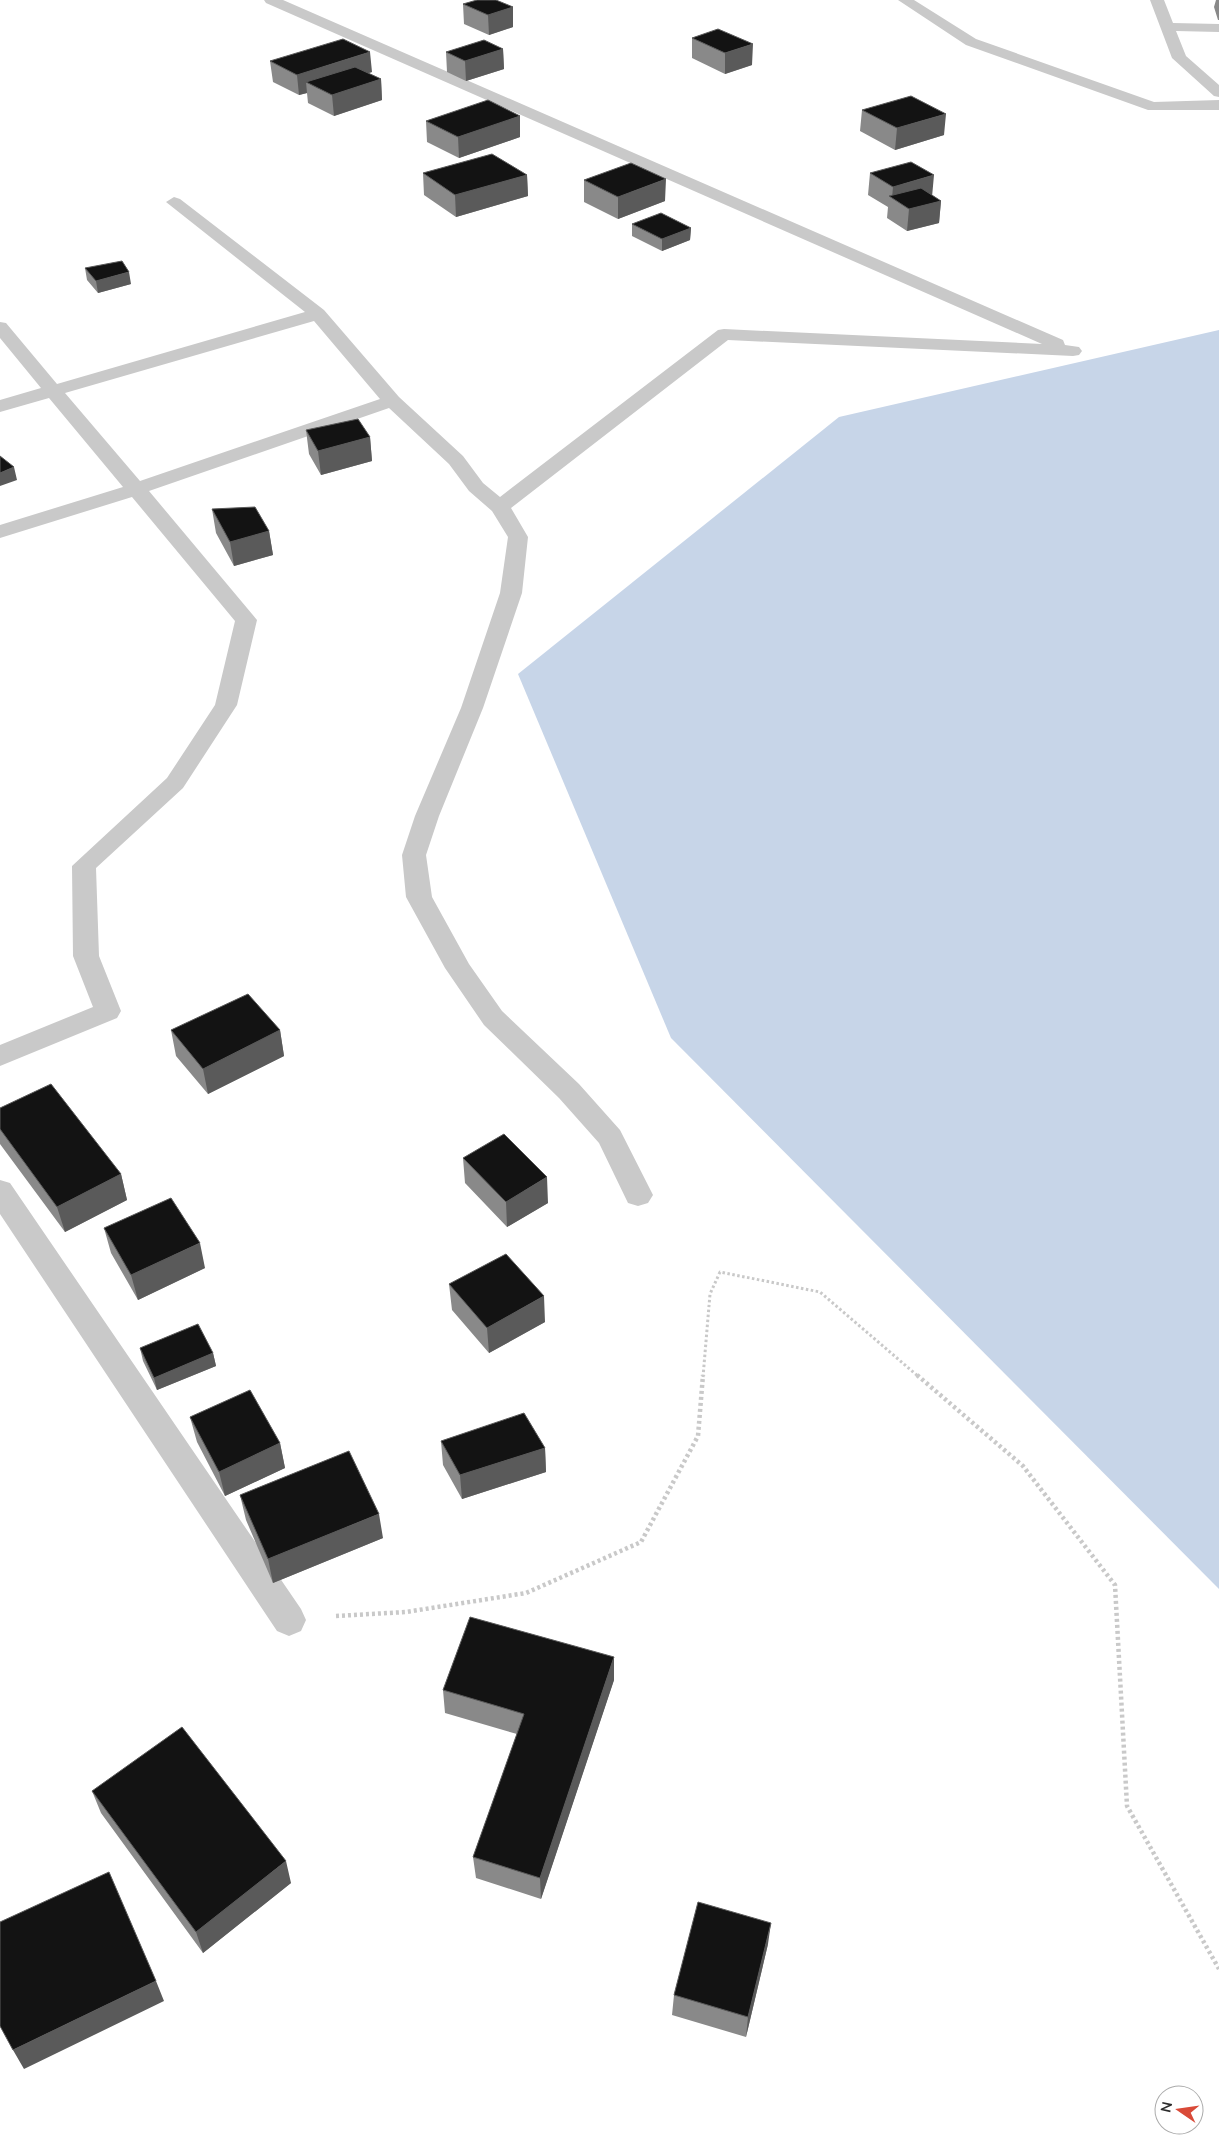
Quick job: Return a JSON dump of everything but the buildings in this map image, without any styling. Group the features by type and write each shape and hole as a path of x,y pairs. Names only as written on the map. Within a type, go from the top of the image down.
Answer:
{"street":[{"path":"271,0 1073,351 724,334 500,507"},
{"path":"905,0 971,42 1153,107 1219,105"},
{"path":"1158,0 1179,58 1219,93"},
{"path":"1167,26 1219,28"},
{"path":"174,202 318,314 392,401 456,460 476,487 500,507 518,537 511,593 472,708 427,816 414,855 419,897 458,968 493,1018 569,1091 610,1138 638,1195"},
{"path":"0,406 318,314"},
{"path":"0,327 246,620 226,705 175,783 84,866 86,956 108,1011 0,1056"},
{"path":"0,532 136,489 392,401"},
{"path":"0,1191 289,1620"}],"path":[{"path":"289,1620 406,1612 526,1593 641,1542 698,1436 710,1294 720,1272 820,1292 1023,1466 1115,1585 1127,1806 1219,1969"}],"water":[{"path":"1219,330 1219,1589 671,1038 518,674 839,417"}]}
